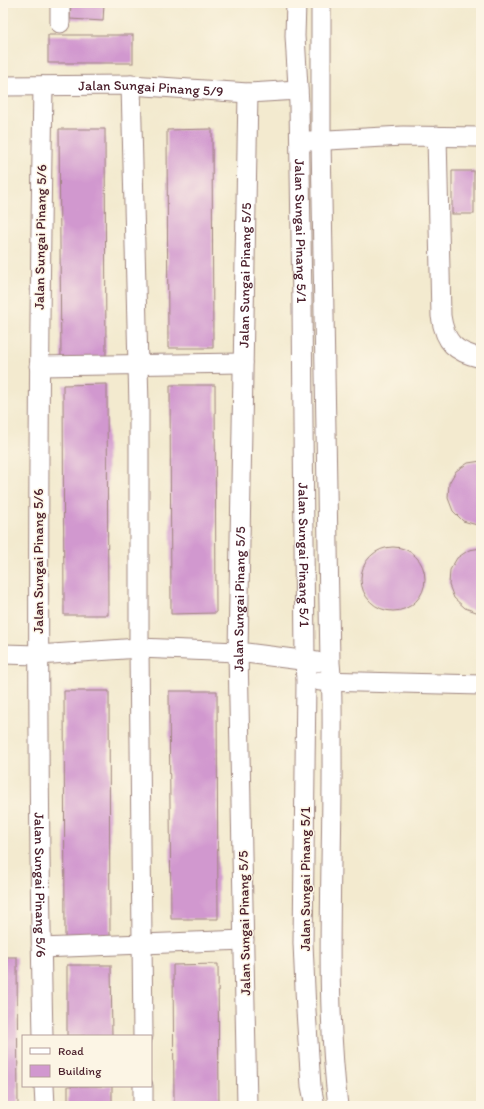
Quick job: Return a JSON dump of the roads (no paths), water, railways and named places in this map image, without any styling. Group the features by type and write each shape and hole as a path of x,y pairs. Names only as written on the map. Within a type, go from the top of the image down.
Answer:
{"street":[{"path":"60,3 60,23"},
{"name":"Jalan Sungai Pinang 5/1","path":"296,3 295,36 298,90 302,311 306,681 303,943 308,1048 311,1086 315,1106"},
{"name":"Jalan Sungai Pinang 5/1","path":"321,3 321,140 330,663 332,682 330,980 335,1078 338,1106"},
{"path":"131,85 138,364 143,1035"},
{"name":"Jalan Sungai Pinang 5/9","path":"3,86 131,85 248,93 298,90"},
{"name":"Jalan Sungai Pinang 5/6","path":"43,86 39,366 38,655 43,1035"},
{"name":"Jalan Sungai Pinang 5/5","path":"247,1106 238,652 248,93"},
{"path":"437,136 441,316 443,331 449,341 456,348 467,354 481,358"},
{"path":"299,142 437,136 481,137"},
{"path":"39,366 243,362"},
{"path":"3,654 38,655 139,648 238,652 330,663"},
{"path":"306,681 481,685"},
{"path":"41,948 244,940"},
{"path":"44,1087 45,1106"},
{"path":"143,1087 143,1106"}]}
